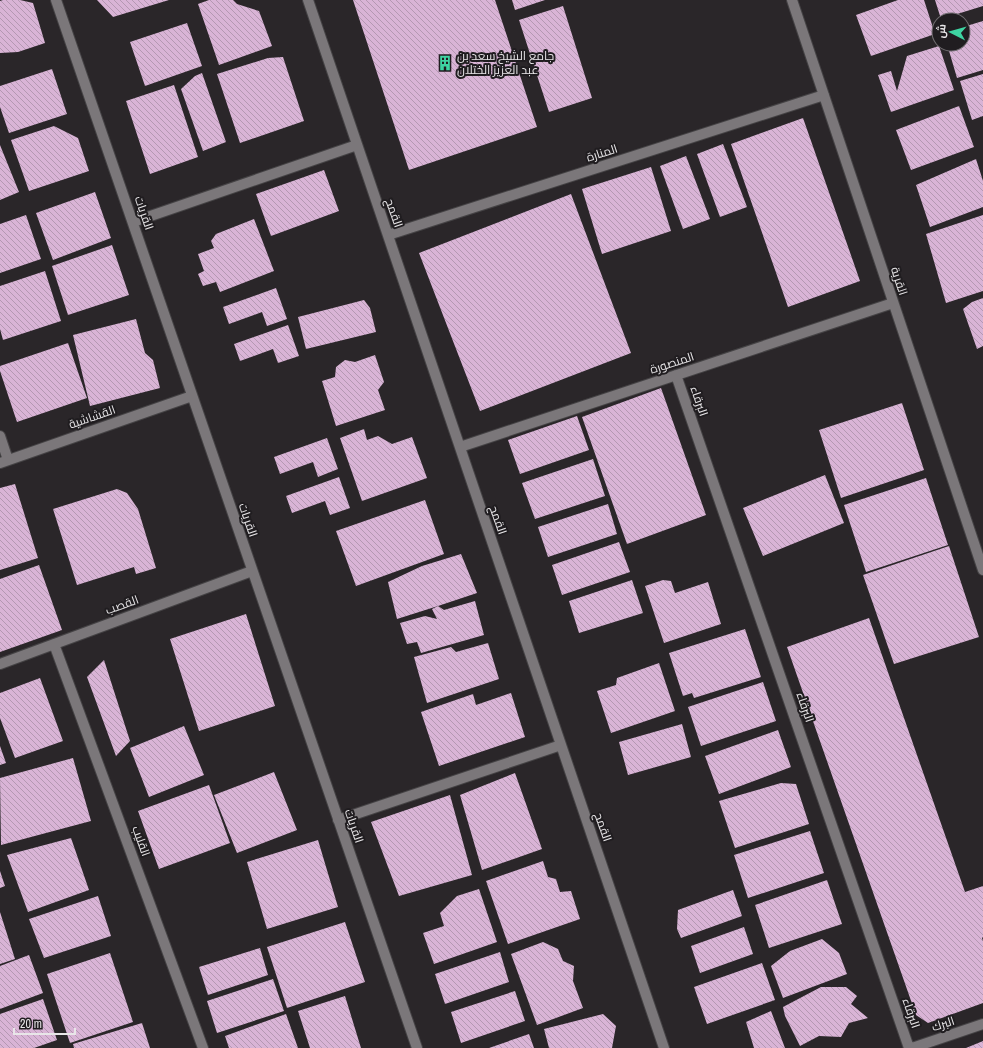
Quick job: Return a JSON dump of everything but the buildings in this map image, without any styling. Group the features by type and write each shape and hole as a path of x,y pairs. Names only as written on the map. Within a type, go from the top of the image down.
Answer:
{"street":[{"name":"القريات","path":"56,0 416,1048"},
{"name":"القمح","path":"308,0 664,1048"},
{"name":"القرية","path":"795,1 824,95 983,570"},
{"name":"المنارة","path":"388,235 824,95"},
{"path":"133,222 357,145"},
{"name":"المنصورة","path":"460,446 893,303"},
{"name":"البرقاء","path":"676,375 910,1048"},
{"name":"القشاشية","path":"4,461 192,396"},
{"path":"0,436 4,461"},
{"name":"القصب","path":"0,664 252,572"},
{"name":"القليب","path":"54,644 204,1048"},
{"path":"338,820 562,745"},
{"name":"البرك","path":"910,1048 983,1024"}],"place":[{"name":"جامع الشيخ سعد بن عبد العزيز الختلان","path":"445,63"}]}
